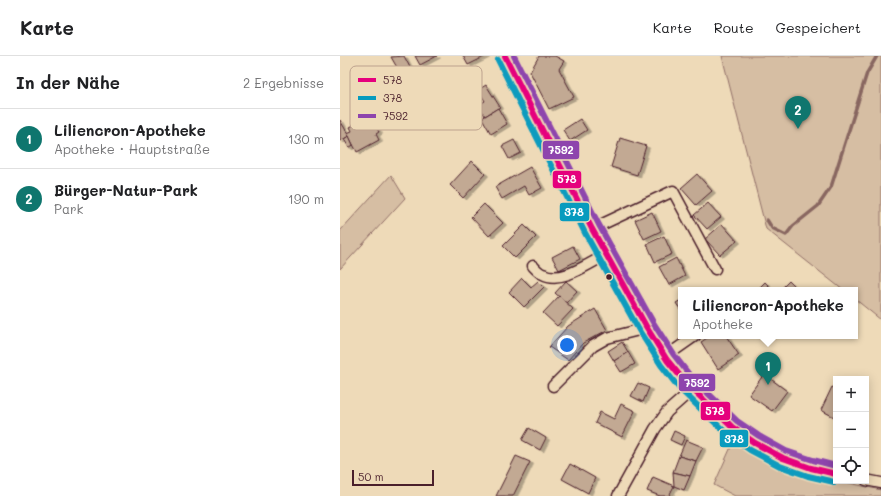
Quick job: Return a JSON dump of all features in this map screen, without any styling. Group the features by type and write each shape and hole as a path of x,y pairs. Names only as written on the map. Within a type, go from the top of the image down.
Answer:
{"street":[{"path":"505,56 592,229 666,357 693,390 732,427 755,443 783,458 811,468 833,473"},
{"path":"592,229 673,191 715,269"},
{"path":"533,266 542,274 552,277 563,277 606,254"},
{"path":"553,386 593,346 607,338 648,328"},
{"path":"666,357 691,339"},
{"path":"618,496 655,428 666,412 693,390"},
{"path":"869,481 881,483"}],"shaded area":[{"path":"722,56 881,56 881,320 858,301 858,287 839,287 766,229"},
{"path":"391,175 405,198 340,269 340,231"},
{"path":"735,438 779,464 808,474 833,479 833,484 854,484 881,490 881,496 735,496 714,485"}],"building":[{"path":"404,56 409,66 396,66 391,57"},
{"path":"415,56 437,56 420,65"},
{"path":"463,56 486,56 468,65"},
{"path":"539,56 555,56 564,61 559,69 574,97 549,109 530,72"},
{"path":"486,85 500,107 485,116 482,111 482,103 485,101 482,96 482,88"},
{"path":"498,108 507,124 491,134 482,118"},
{"path":"580,119 587,130 570,141 563,130"},
{"path":"340,120 349,136 340,141"},
{"path":"378,130 379,132 376,134 379,140 357,152 347,133 352,131"},
{"path":"349,136 353,145 349,148 344,139"},
{"path":"620,138 646,146 637,175 611,167"},
{"path":"514,140 521,153 509,159 502,146"},
{"path":"472,161 485,174 463,198 450,185"},
{"path":"530,167 542,188 529,195 524,186 502,199 495,187"},
{"path":"697,174 712,191 696,205 681,188"},
{"path":"708,203 721,217 707,229 694,215"},
{"path":"484,204 503,223 489,236 471,217"},
{"path":"652,212 661,231 644,239 635,220"},
{"path":"722,224 737,241 720,255 705,239"},
{"path":"524,225 536,237 515,258 503,246"},
{"path":"664,236 672,254 655,262 647,244"},
{"path":"573,246 580,259 559,270 552,257"},
{"path":"676,258 685,276 669,285 659,267"},
{"path":"522,278 531,287 538,281 544,287 524,307 509,292"},
{"path":"566,281 577,291 566,303 555,293"},
{"path":"789,281 795,287 783,287"},
{"path":"765,282 770,287 760,287"},
{"path":"559,296 573,309 557,326 543,313"},
{"path":"595,309 607,330 583,343 568,360 549,347 568,326"},
{"path":"706,339 728,339 739,355 718,369 701,342"},
{"path":"622,342 628,352 614,361 608,351"},
{"path":"628,352 635,364 621,372 614,361"},
{"path":"764,374 787,391 772,411 749,395"},
{"path":"638,383 649,388 643,402 631,396"},
{"path":"832,387 833,388 833,416 821,410"},
{"path":"621,404 635,411 622,437 595,423 600,412 614,419"},
{"path":"529,428 546,438 540,450 522,440"},
{"path":"674,431 685,436 681,445 670,440"},
{"path":"686,440 703,447 696,461 679,456"},
{"path":"516,456 530,462 513,496 496,496"},
{"path":"679,456 696,461 690,476 673,472"},
{"path":"570,464 595,478 588,493 562,479"},
{"path":"673,472 690,476 684,490 674,486"},
{"path":"653,477 674,486 669,496 660,496 647,491"}],"waterway":[{"path":"767,220 772,228 786,235 793,226 818,206 831,187 867,73 877,56"}],"transit line":[{"name":"578","path":"505,56 592,229 647,328 667,360 685,382 732,427 755,443 783,458 811,468 833,473"},
{"name":"7592","path":"514,56 599,225 654,324 674,355 691,377 737,421 759,436 786,451 833,465"},
{"name":"378","path":"498,60 585,233 640,332 661,365 679,388 726,433 750,450 780,466 808,476 833,482"}],"place":[{"name":"Bürger-Natur-Park","path":"798,129"},
{"name":"Liliencron-Apotheke","path":"768,385"}]}
